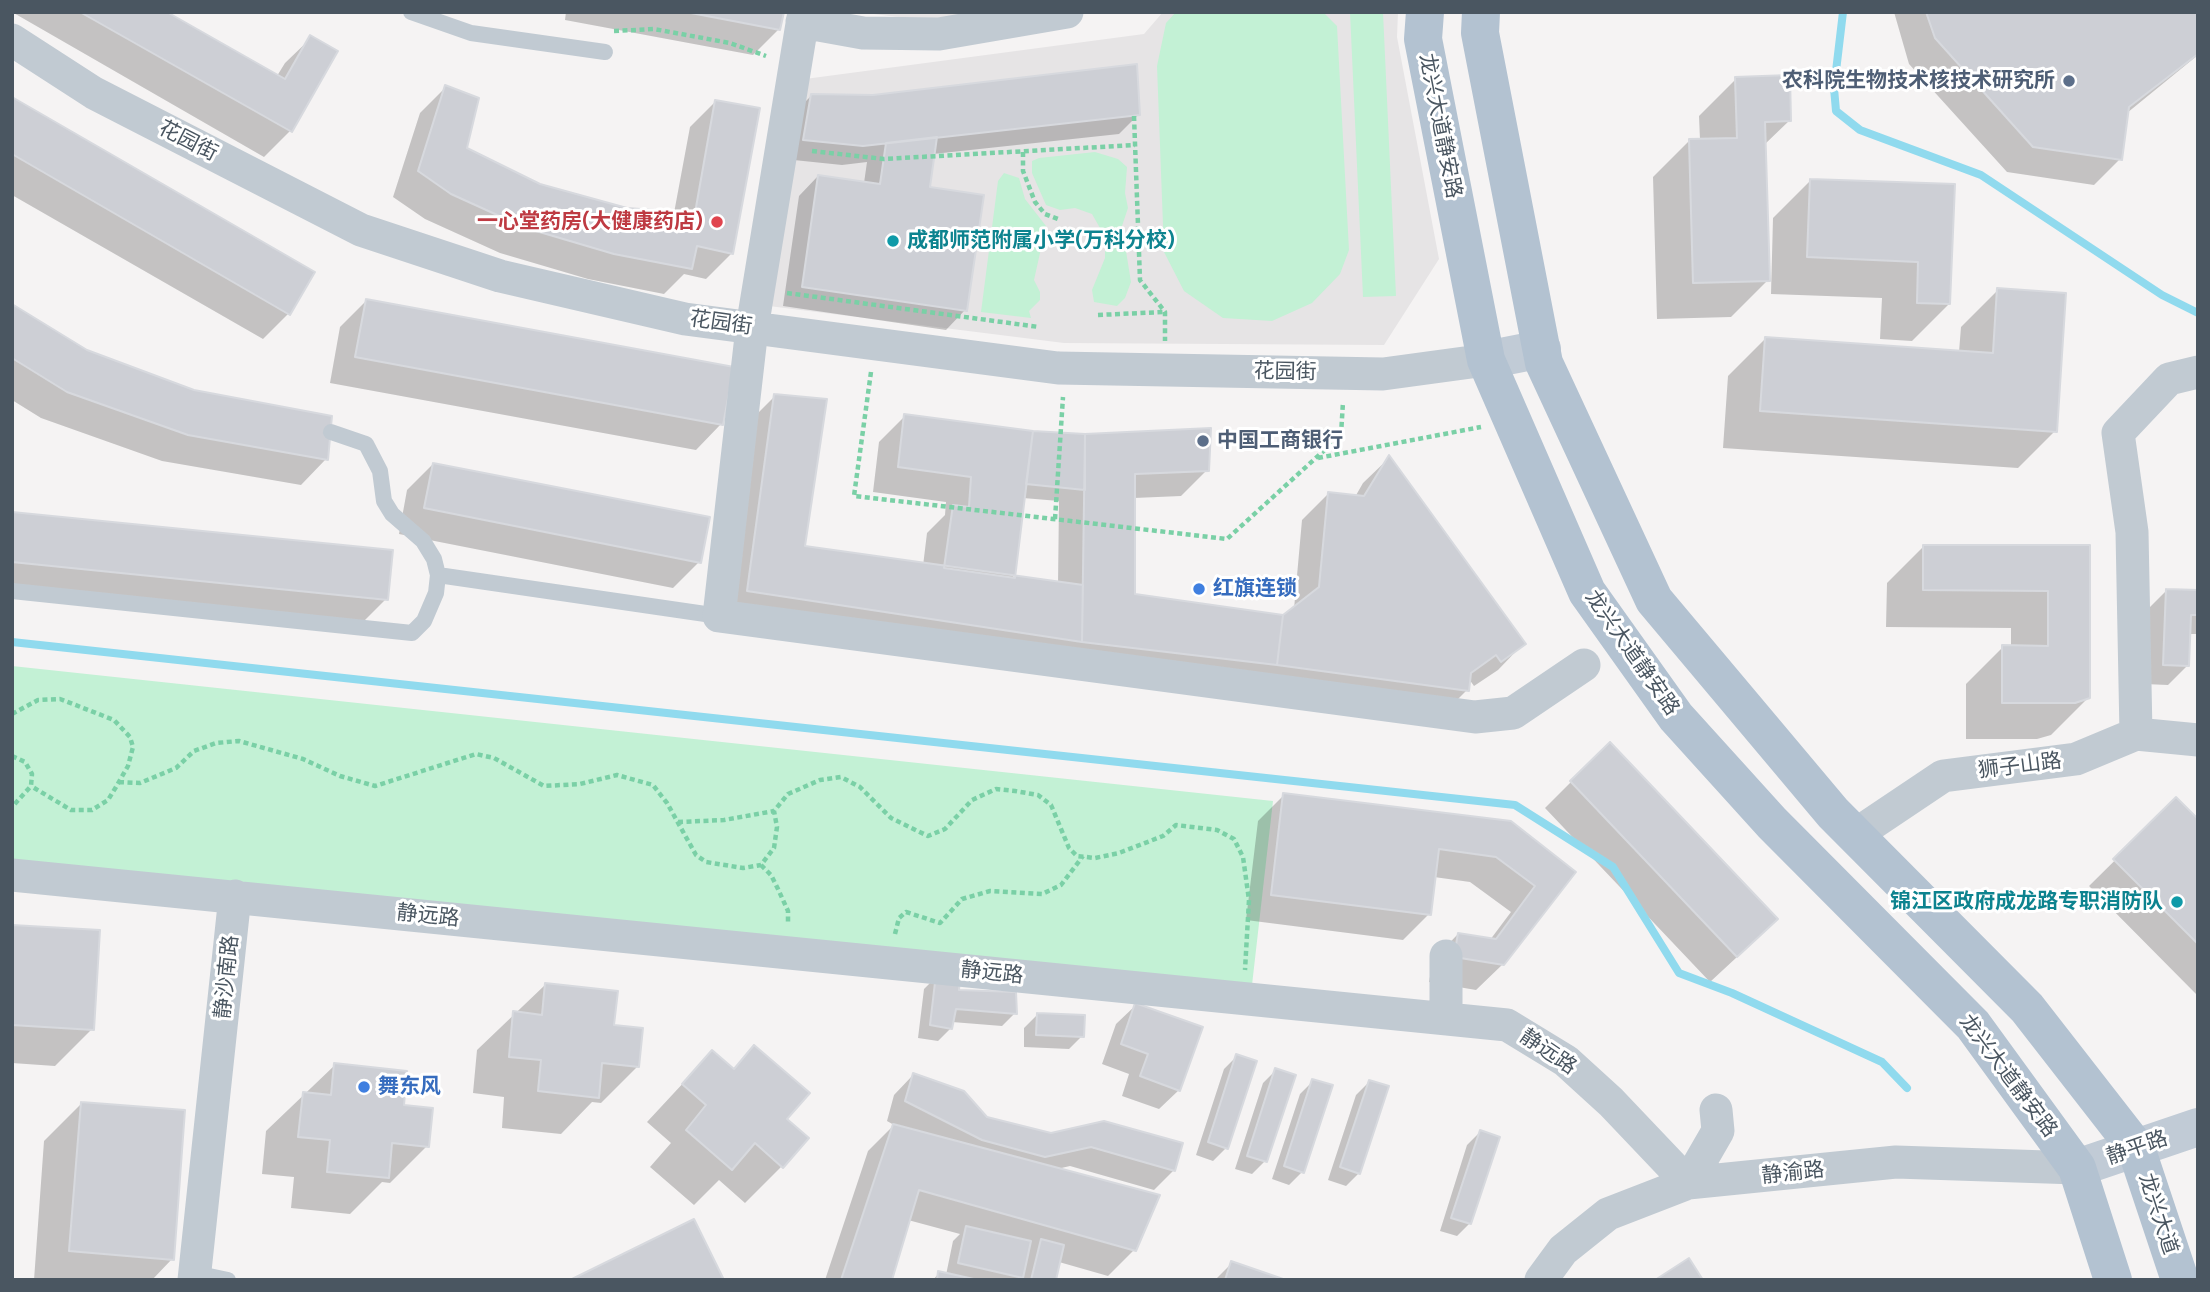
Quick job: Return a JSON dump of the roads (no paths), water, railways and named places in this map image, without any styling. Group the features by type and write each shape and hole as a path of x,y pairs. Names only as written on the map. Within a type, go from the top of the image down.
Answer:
{"main road":[{"name":"龙兴大道静安路","path":"1425,12 1423,39 1486,360 1587,592 1676,717 1772,823 1973,1025 2077,1168"},
{"path":"1481,12 1480,33 1544,363 1654,600 1855,835 2026,1008 2136,1148"},
{"name":"龙兴大道","path":"2136,1148 2180,1280"},
{"path":"2077,1168 2113,1280"}],"street":[{"path":"1067,12 939,34 863,33 803,17 793,78 800,153 752,328 719,616 1475,718 1513,713 1584,665"},
{"name":"花园街","path":"12,40 94,93 361,230 500,276 685,319 1066,368 1383,374 1486,360"},
{"path":"1486,360 1542,349"},
{"path":"2136,734 2132,532 2118,433 2169,379 2198,372"},
{"name":"狮子山路","path":"1855,835 1943,776 2076,759 2136,734 2198,740"},
{"path":"12,875 235,896"},
{"name":"静远路","path":"235,896 1507,1025 1566,1060 1611,1102 1688,1184"},
{"name":"静沙南路","path":"194,1276 235,896"},
{"path":"1446,1019 1447,956"},
{"path":"1688,1184 1718,1131 1716,1111"},
{"name":"静平路","path":"2077,1168 2198,1127"},
{"name":"静渝路","path":"1541,1280 1563,1250 1608,1214 1688,1184 1896,1162 2077,1168"}],"lane":[{"path":"411,12 471,33 605,52"},
{"path":"12,591 412,633 424,621 430,608 438,575 434,559 423,541 407,530 384,501 380,471 366,444 331,432"},
{"path":"438,575 719,616"},
{"path":"194,1276 228,1280"}],"waterway":[{"path":"1843,12 1834,88 1836,111 1860,130 1981,175 2162,295 2198,313"},
{"path":"12,642 1515,805 1613,867 1679,973 1732,993 1882,1062 1907,1088"}],"place":[{"name":"农科院生物技术核技术研究所","path":"2069,81"},
{"name":"一心堂药房(大健康药店)","path":"717,222"},
{"name":"成都师范附属小学(万科分校)","path":"893,241"},
{"name":"中国工商银行","path":"1203,441"},
{"name":"红旗连锁","path":"1199,589"},
{"name":"锦江区政府成龙路专职消防队","path":"2177,902"},
{"name":"舞东风","path":"364,1087"}]}
